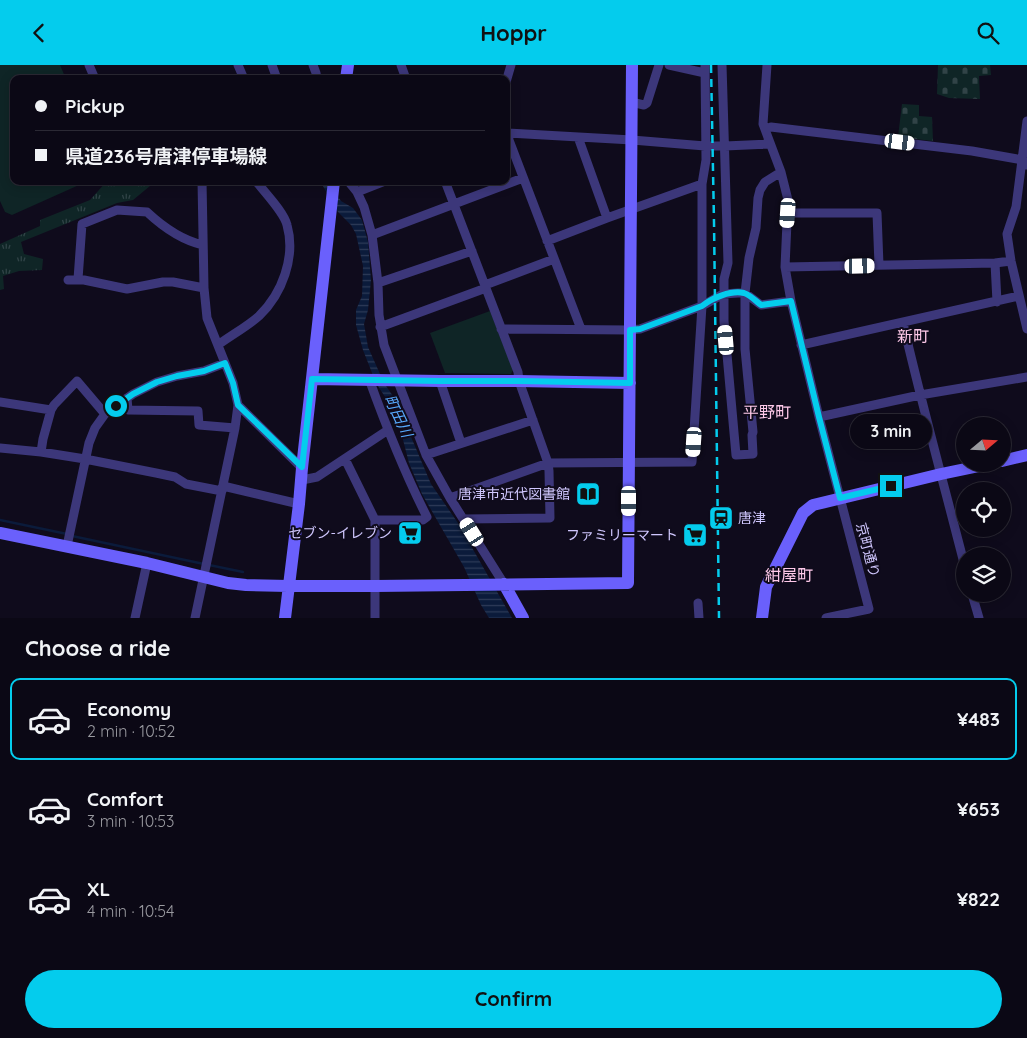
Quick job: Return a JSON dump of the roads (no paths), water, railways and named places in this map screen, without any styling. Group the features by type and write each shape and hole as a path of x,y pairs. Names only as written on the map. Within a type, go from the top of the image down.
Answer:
{"street":[{"path":"0,533 69,539 147,563 205,568 228,583 246,585 375,586 628,583 632,65"},
{"path":"631,103 644,105 647,103 659,65"},
{"path":"450,498 548,463 692,461 702,306 702,184 706,160 705,69 668,65"},
{"path":"722,65 728,263 723,294 736,455 753,454 753,432 745,349 745,293 749,258 756,228 758,198 760,189 765,182 781,172"},
{"name":"京町通り","path":"766,65 763,124 781,172 788,200 785,267 791,301 819,417 870,609 826,618"},
{"path":"1026,323 1011,261 1007,234 1016,207 1025,162 1027,121"},
{"path":"765,129 771,127 972,151 1025,162"},
{"path":"510,133 705,146 770,144"},
{"path":"578,137 607,217"},
{"path":"510,143 580,329"},
{"path":"510,183 523,178"},
{"path":"547,241 607,217 702,184"},
{"path":"195,618 235,428 238,405 233,383 207,318 204,288 202,185"},
{"path":"218,345 259,316 275,296 285,275 290,250 287,223 259,185"},
{"path":"285,618 300,504 334,185"},
{"path":"351,185 364,207 372,235 378,283 380,327 384,345 426,455 501,584 523,618"},
{"path":"357,192 375,185"},
{"path":"446,185 518,372 519,381 548,463 549,471 550,518 464,519"},
{"path":"372,235 505,185"},
{"path":"78,279 82,224 117,210 147,212 160,224 180,237 203,245"},
{"path":"788,213 877,213 878,265"},
{"path":"378,283 472,251"},
{"path":"380,327 554,259"},
{"path":"785,267 995,263 1011,261"},
{"path":"995,263 997,302"},
{"path":"68,280 78,279 127,289 163,282 204,288"},
{"path":"501,329 640,329 702,306 723,294 745,293 761,305 791,301"},
{"path":"801,345 1019,296"},
{"path":"903,323 960,547"},
{"path":"69,539 88,443 95,428 105,414 133,394 157,382 204,371 225,363"},
{"path":"819,417 920,395 1027,377"},
{"path":"312,379 630,383"},
{"path":"369,379 388,430 427,517 423,520 375,520"},
{"path":"41,452 50,410 77,381 105,414"},
{"path":"440,381 461,443"},
{"path":"127,398 128,411 198,411 200,425 235,428"},
{"path":"0,402 50,410"},
{"path":"238,405 302,474 317,477 388,430"},
{"path":"426,455 533,420"},
{"path":"0,447 85,459 175,477 186,483 300,504"},
{"path":"1011,459 1027,455"},
{"path":"345,459 375,520 375,618"},
{"path":"762,618 766,587 803,513 813,505 956,471"},
{"path":"135,618 147,563"},
{"path":"974,602 979,618"},
{"path":"698,603 699,618"}],"water":[{"name":"町田川","path":"322,185 330,185 341,201 353,208 362,220 368,242 371,280 368,310 364,324 368,347 384,383 395,399 431,484 458,523 512,618 489,618 464,567 422,494 409,463 401,432 389,403 376,383 363,350 356,325 356,310 362,296 363,266 356,234 351,225 338,212"}],"waterway":[{"path":"0,520 67,534"},
{"path":"72,536 204,564"},
{"path":"209,565 243,572"}],"railway":[{"path":"711,65 719,618"}],"place":[{"name":"唐津市近代図書館","path":"588,494"},
{"name":"唐津","path":"721,518"},
{"name":"セブン-イレブン","path":"410,533"},
{"name":"ファミリーマート","path":"695,535"}],"district":[{"name":"新町","path":"913,336"},
{"name":"平野町","path":"767,412"},
{"name":"紺屋町","path":"789,575"}]}
